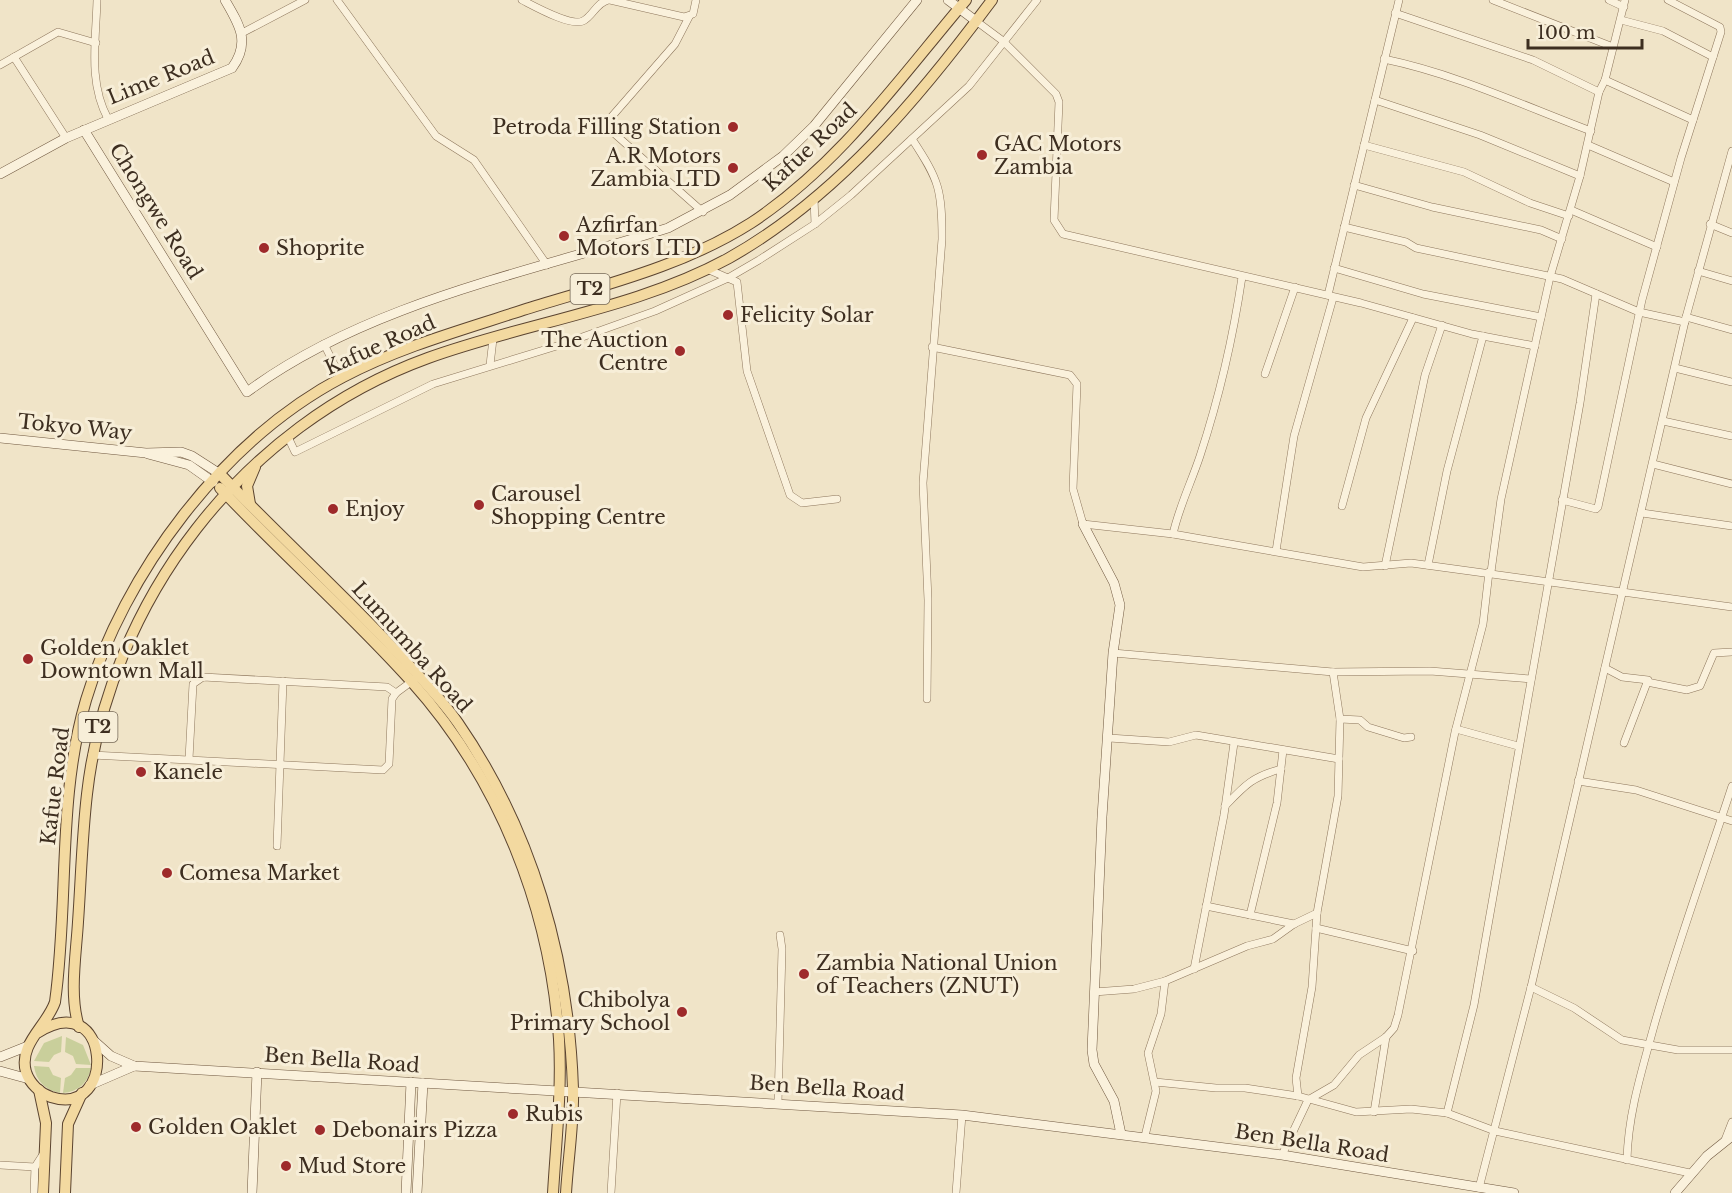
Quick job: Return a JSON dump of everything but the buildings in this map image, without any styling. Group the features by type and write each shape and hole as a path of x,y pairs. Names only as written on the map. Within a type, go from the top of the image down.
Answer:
{"main road":[{"name":"Kafue Road","path":"79,1027 74,1011 75,967 92,755 104,707 145,607 208,513 228,489 311,418 382,378 427,358 634,296 707,269 774,229 814,198 872,143 992,0"},
{"name":"Kafue Road","path":"37,1033 52,1011 56,993 68,796 85,703 106,645 136,584 179,522 217,478 289,412 341,378 414,345 663,266 710,246 751,223 860,130 963,4"},
{"path":"250,504 247,486 257,462"},
{"name":"Lumumba Road","path":"217,478 228,489 250,504 372,625 416,679 482,781 514,846 534,899 549,961 555,1004 560,1091 553,1193"},
{"name":"Lumumba Road","path":"228,489 237,505 416,679 457,722 486,768 529,857 558,957 567,1002 573,1092 566,1193"},
{"path":"208,513 226,505 237,505"},
{"path":"65,1193 68,1124 86,1089 99,1062 99,1052 92,1039 79,1027 57,1023 37,1033 28,1046 25,1066 29,1079 39,1090 51,1096 63,1098 86,1089"},
{"path":"39,1090 46,1123 43,1193"}],"street":[{"path":"97,0 94,69 97,95 108,119"},
{"path":"225,0 242,33 305,0"},
{"path":"337,0 436,136 474,160 547,266"},
{"path":"522,0 575,22 584,20 603,1 609,0 689,17"},
{"path":"696,0 675,44 607,122 608,128 703,212"},
{"path":"341,378 324,344 410,307 668,228 703,212 730,195 783,156 814,126 917,0"},
{"path":"948,0 963,4 976,21 1003,41 1056,94 1059,102 1054,220 1059,231 1242,277 1295,287 1483,336 1535,346"},
{"path":"288,437 295,452 433,384 560,345 655,311 728,279 816,224 912,139 969,86 1037,0"},
{"path":"1276,551 1294,436 1330,296 1334,268 1399,0"},
{"path":"1493,0 1613,47"},
{"path":"1282,1155 1308,1100 1334,1085 1359,1055 1386,1037 1394,1028 1398,1015 1413,951 1456,729 1483,624 1501,499 1541,317 1550,277 1580,176 1599,92 1605,80 1621,20 1624,3 1609,0"},
{"path":"1562,500 1596,509 1599,507 1639,312 1674,182 1721,32 1720,27 1668,0"},
{"path":"1395,13 1523,56 1599,92"},
{"path":"1621,20 1663,31 1713,57"},
{"path":"0,65 58,32 96,43"},
{"name":"Lime Road","path":"84,130 232,68 243,48 242,33"},
{"path":"14,57 66,138"},
{"path":"1384,59 1437,71 1455,81 1525,104 1591,131"},
{"path":"1605,80 1693,120"},
{"path":"1375,100 1480,135 1580,176"},
{"path":"0,174 84,130"},
{"name":"Chongwe Road","path":"84,130 247,392 272,374 324,344"},
{"path":"912,139 935,175 942,199 942,239 923,483 928,600 927,699"},
{"path":"1364,145 1464,172 1530,203 1570,213 1656,247"},
{"path":"1587,145 1674,182"},
{"path":"1479,1188 1531,987 1664,421 1685,320 1732,151"},
{"path":"1724,179 1732,182"},
{"path":"1354,184 1432,207 1541,230 1562,239"},
{"path":"814,198 816,224"},
{"path":"1710,224 1732,233"},
{"path":"1344,227 1406,242 1416,248 1573,283 1639,312 1732,330"},
{"path":"1334,268 1423,294 1541,317"},
{"path":"707,269 737,282 747,371 790,495 802,503 837,499"},
{"path":"1698,271 1732,281"},
{"path":"1173,534 1180,504 1187,493 1195,471 1219,390 1234,329 1242,277"},
{"path":"1265,374 1295,287"},
{"path":"1447,1113 1474,1005 1596,294"},
{"path":"1342,506 1366,418 1413,318"},
{"path":"1385,566 1425,375 1442,325"},
{"path":"1428,565 1451,455 1483,336"},
{"path":"490,365 493,339"},
{"path":"932,347 1070,375 1077,384 1073,489 1083,524 1119,597 1120,613 1113,653 1096,905 1092,1050 1094,1064 1114,1101 1121,1134"},
{"path":"1676,368 1732,382"},
{"path":"1664,421 1732,436"},
{"name":"Tokyo Way","path":"0,438 146,453 181,452 192,456 217,478"},
{"path":"1653,464 1732,484"},
{"path":"1642,513 1732,526"},
{"path":"1083,524 1173,534 1363,567 1411,562 1732,607"},
{"path":"1605,668 1622,677 1647,679 1647,682 1687,690 1700,686 1714,653 1732,652"},
{"path":"1113,653 1333,672 1420,670 1531,679"},
{"path":"1298,1095 1296,1078 1312,987 1317,914 1338,796 1340,720 1333,672"},
{"path":"189,759 193,684 203,677 387,687 396,693"},
{"path":"92,755 386,769 389,764 392,699 396,693 416,679"},
{"path":"277,846 283,681"},
{"path":"1624,743 1647,682"},
{"path":"1340,720 1360,720 1368,727 1404,738 1411,737"},
{"path":"1456,729 1518,746"},
{"path":"1109,738 1169,742 1196,735 1339,759"},
{"path":"1194,969 1225,806 1234,743"},
{"path":"1250,915 1277,803 1282,750"},
{"path":"1225,806 1249,781 1281,769"},
{"path":"1578,781 1636,790 1732,821"},
{"path":"1627,1160 1629,1124 1648,1047 1681,933 1732,786"},
{"path":"1206,906 1294,924"},
{"path":"1094,992 1134,989 1165,981 1247,946 1273,939 1294,924 1317,914"},
{"path":"1316,928 1413,951"},
{"path":"778,1103 782,949 780,935"},
{"path":"1145,1136 1156,1090 1148,1053 1161,1014 1165,981"},
{"path":"1531,987 1574,1008 1622,1040 1648,1047 1678,1050 1732,1050"},
{"path":"1374,1112 1386,1037"},
{"name":"Ben Bella Road","path":"92,1039 111,1056 134,1066 962,1114 1282,1155 1514,1193"},
{"path":"0,1057 28,1046"},
{"name":"Ben Bella Road","path":"86,1089 134,1066"},
{"path":"0,1071 29,1079"},
{"path":"252,1193 257,1072"},
{"path":"406,1193 411,1082"},
{"path":"1155,1082 1216,1088 1245,1088 1298,1095 1342,1110 1374,1112 1411,1109 1447,1113 1494,1131 1690,1173"},
{"path":"417,1193 423,1083"},
{"path":"611,1193 617,1093"},
{"path":"956,1193 962,1114"},
{"path":"1675,1193 1690,1173 1729,1138 1732,1122"},
{"path":"34,1193 35,1167 45,1151"},
{"path":"0,1165 35,1167"}],"green space":[{"path":"62,1036 61,1052 54,1055 49,1062 34,1061 44,1043"},
{"path":"66,1037 83,1045 91,1065 76,1064 73,1056 65,1052"},
{"path":"34,1066 49,1067 53,1075 61,1078 60,1093 42,1084"},
{"path":"76,1068 91,1068 82,1086 63,1093 65,1078 71,1075"}],"place":[{"name":"Petroda Filling Station","path":"733,127"},
{"name":"GAC Motors Zambia","path":"982,155"},
{"name":"A.R Motors Zambia LTD","path":"733,168"},
{"name":"Azfirfan Motors LTD","path":"564,236"},
{"name":"Shoprite","path":"264,248"},
{"name":"Felicity Solar","path":"728,315"},
{"name":"The Auction Centre","path":"680,351"},
{"name":"Carousel Shopping Centre","path":"479,505"},
{"name":"Enjoy","path":"333,509"},
{"name":"Golden Oaklet Downtown Mall","path":"28,659"},
{"name":"Kanele","path":"141,772"},
{"name":"Comesa Market","path":"167,873"},
{"name":"Zambia National Union of Teachers (ZNUT)","path":"804,974"},
{"name":"Chibolya Primary School","path":"682,1012"},
{"name":"Rubis","path":"513,1114"},
{"name":"Golden Oaklet","path":"136,1127"},
{"name":"Debonairs Pizza","path":"320,1130"},
{"name":"Mud Store","path":"286,1166"}]}
